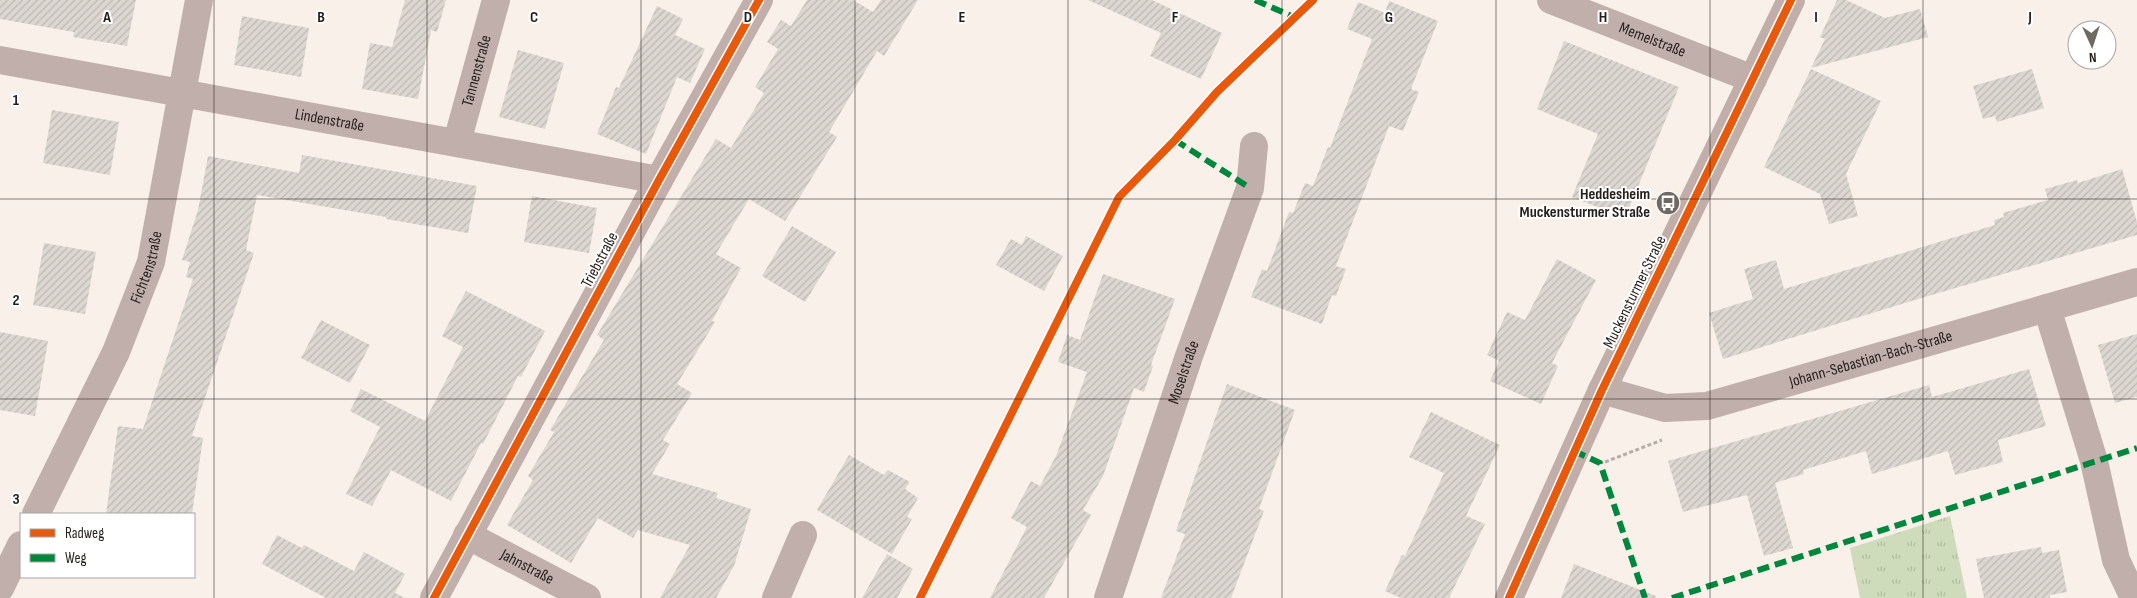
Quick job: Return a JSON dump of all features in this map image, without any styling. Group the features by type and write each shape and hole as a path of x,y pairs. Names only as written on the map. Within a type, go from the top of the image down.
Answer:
{"main road":[{"name":"Muckensturmer Straße","path":"1509,598 1602,390 1791,0"}],"street":[{"name":"Fichtenstraße","path":"36,513 116,352 151,262 199,0"},
{"name":"Tannenstraße","path":"457,142 496,0"},
{"name":"Triebstraße","path":"434,598 659,180 759,0"},
{"name":"Memelstraße","path":"1551,0 1753,79"},
{"name":"Lindenstraße","path":"0,60 659,180"},
{"name":"Moselstraße","path":"1108,598 1188,356 1250,188 1254,146"},
{"name":"Johann-Sebastian-Bach-Straße","path":"1602,390 1665,408 1707,406 2137,282"},
{"path":"2047,308 2094,461 2116,560 2136,597"},
{"name":"Jahnstraße","path":"467,535 587,598"},
{"path":"776,598 803,535"},
{"path":"0,588 20,547"}],"green space":[{"path":"1950,516 1967,598 1860,598 1850,548"}],"building":[{"path":"0,0 136,0 127,46 73,37 74,32 0,19"},
{"path":"405,0 446,0 437,32 431,30 418,99 362,89 370,43 392,47"},
{"path":"807,0 853,0 873,12 881,0 918,0 884,56 877,51 829,132 837,137 785,221 749,199 716,254 741,268 712,321 715,322 677,384 692,393 663,440 670,444 652,474 718,493 716,498 751,509 734,566 716,598 660,598 690,545 638,530 633,538 598,518 571,563 507,525 533,480 528,476 554,432 550,430 604,340 597,335 716,139 731,148 764,93 755,87 778,49 767,42 781,20 791,26"},
{"path":"1088,0 1152,0 1222,33 1201,79 1150,56 1161,33"},
{"path":"1837,0 1846,0 1885,18 1920,9 1928,37 1811,68 1825,39 1820,37"},
{"path":"1389,1 1438,21 1411,89 1419,92 1403,131 1389,126 1336,266 1346,269 1336,296 1332,295 1322,324 1251,297 1262,269 1267,271 1289,212 1293,213 1305,183 1313,186 1328,147 1330,148 1372,39 1347,29 1358,2 1385,13"},
{"path":"657,6 683,19 675,35 705,49 690,83 677,77 646,154 597,134 616,87 619,88"},
{"path":"242,16 309,28 301,77 234,65"},
{"path":"1564,41 1679,87 1625,218 1572,197 1598,134 1537,109"},
{"path":"518,50 564,63 545,129 499,117"},
{"path":"1811,69 1881,101 1846,174 1858,216 1829,224 1820,194 1764,167"},
{"path":"2032,69 2044,108 1997,122 1995,116 1983,119 1973,86"},
{"path":"52,110 119,122 110,175 43,163"},
{"path":"302,155 477,186 468,233 257,195 246,250 254,253 192,436 203,438 192,513 106,513 118,426 143,429 193,279 186,277 190,262 182,260 198,210 208,156 299,173"},
{"path":"2122,169 2137,222 2137,235 1918,299 1723,359 1709,313 1753,299 1744,269 1776,260 1784,289 1995,225 1994,220 2004,217 2003,213 2048,200 2045,189 2077,180 2078,183"},
{"path":"532,196 597,208 589,253 524,242"},
{"path":"792,226 836,252 805,302 762,276"},
{"path":"1026,236 1063,256 1044,291 996,265 1011,239 1022,245"},
{"path":"44,243 96,252 85,314 33,305"},
{"path":"1557,259 1596,280 1552,363 1558,366 1541,404 1490,381 1499,361 1487,355 1507,312 1525,320"},
{"path":"1103,274 1175,299 1151,365 1153,366 1144,392 1134,388 1103,476 1083,510 1091,515 1044,598 990,598 1027,527 1011,518 1031,481 1040,486 1056,456 1087,372 1058,362 1067,335 1080,340"},
{"path":"466,291 545,331 521,377 518,376 451,501 391,470 372,506 346,494 380,427 350,411 361,389 425,421 463,347 442,336"},
{"path":"321,320 370,345 350,383 301,358"},
{"path":"0,332 48,341 35,416 0,410"},
{"path":"2137,334 2137,397 2115,403 2098,345"},
{"path":"2029,369 2046,426 1998,440 2003,462 1955,475 1948,451 1872,474 1866,451 1803,470 1804,474 1775,483 1793,548 1764,556 1747,495 1683,512 1668,461 1929,385 1932,397"},
{"path":"1227,384 1295,410 1259,509 1264,511 1231,598 1161,598 1185,534 1176,531"},
{"path":"1431,412 1500,445 1466,516 1485,524 1449,598 1401,598 1385,591 1402,555 1405,556 1444,473 1409,457"},
{"path":"849,455 884,475 888,470 910,482 905,489 918,498 907,517 912,519 892,554 817,510"},
{"path":"277,535 302,548 304,545 354,571 364,552 405,574 395,593 405,598 326,598 262,564"},
{"path":"2041,547 2042,553 2059,550 2067,592 2050,595 2050,598 1984,598 1976,559"},
{"path":"887,554 913,569 897,598 862,598"},
{"path":"1574,564 1656,596 1655,598 1561,598"}],"marked path":[{"path":"1255,0 1294,17"},
{"path":"1175,140 1250,188"},
{"path":"1672,598 2137,448"},
{"path":"1574,451 1600,463 1645,598"}],"cycle path":[{"path":"434,598 659,180 759,0"},
{"path":"920,598 1119,197 1175,140 1217,92 1313,0"},
{"path":"1509,598 1602,390 1791,0"}],"place":[{"name":"Heddesheim Muckensturmer Straße","path":"1668,203"}]}
